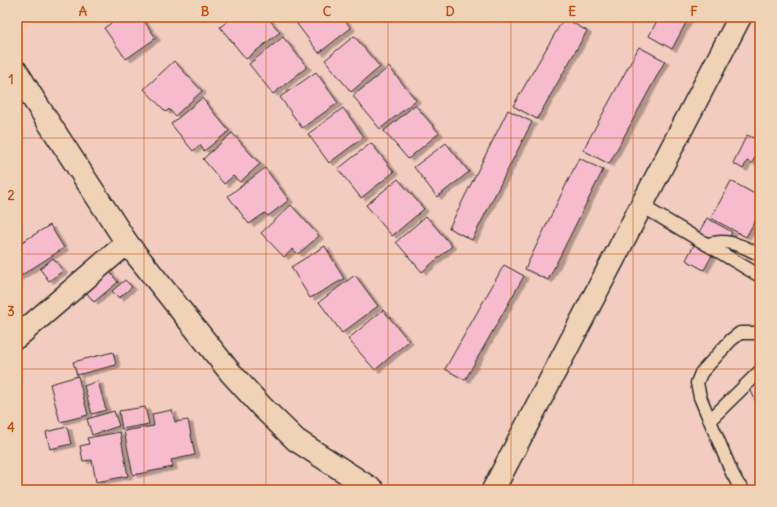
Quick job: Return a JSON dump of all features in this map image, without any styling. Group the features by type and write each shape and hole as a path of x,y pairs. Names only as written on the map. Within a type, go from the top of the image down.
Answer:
{"street":[{"path":"494,490 740,17"},
{"path":"17,72 38,107 127,243 230,372 262,408 296,440 373,490"},
{"path":"17,337 127,243"}],"lane":[{"path":"642,206 760,276"},
{"path":"706,244 723,242 733,243 743,246 760,255"},
{"path":"743,490 732,473 700,397 698,383 701,373 731,340 740,334 760,333"},
{"path":"710,420 760,371"}],"building":[{"path":"120,17 141,17 156,38 126,59 104,28"},
{"path":"233,17 267,17 280,32 246,59 220,27"},
{"path":"306,17 342,17 351,28 319,53 297,24"},
{"path":"659,17 689,17 672,49 649,36"},
{"path":"564,18 587,31 537,119 513,106"},
{"path":"354,36 380,67 351,92 325,60"},
{"path":"283,37 307,67 273,94 249,64"},
{"path":"639,47 665,61 609,164 583,150"},
{"path":"174,61 202,91 175,116 169,109 166,112 144,89"},
{"path":"389,67 416,100 380,129 353,96"},
{"path":"316,72 338,103 302,128 280,97"},
{"path":"202,98 229,131 204,151 200,145 193,151 171,124"},
{"path":"415,105 439,133 408,159 384,131"},
{"path":"343,108 364,137 329,163 308,134"},
{"path":"508,110 532,122 472,240 449,228"},
{"path":"232,133 260,164 240,182 233,176 224,184 203,159"},
{"path":"747,135 760,141 760,148 752,163 747,161 743,169 733,163"},
{"path":"371,143 394,172 361,198 338,169"},
{"path":"446,143 469,172 437,197 414,167"},
{"path":"579,158 603,170 548,280 525,269"},
{"path":"265,168 289,200 268,216 265,213 249,224 228,196"},
{"path":"398,179 424,209 392,236 366,205"},
{"path":"731,181 760,197 760,212 746,237 711,218"},
{"path":"291,205 319,236 298,254 293,249 284,257 261,233"},
{"path":"426,216 452,246 422,272 396,242"},
{"path":"707,218 732,232 722,249 697,236"},
{"path":"50,225 64,248 17,278 17,245"},
{"path":"696,241 715,250 704,270 686,260"},
{"path":"325,246 344,279 310,298 291,267"},
{"path":"53,258 63,271 49,281 40,269"},
{"path":"101,261 118,282 94,302 77,281"},
{"path":"504,265 524,276 465,380 445,369"},
{"path":"355,275 378,306 342,333 319,302"},
{"path":"125,280 132,287 119,298 112,291"},
{"path":"383,310 409,341 375,370 348,339"},
{"path":"113,352 116,365 77,375 73,362"},
{"path":"78,376 88,415 60,422 50,384"},
{"path":"760,379 760,411 748,384"},
{"path":"98,381 106,410 92,414 84,386"},
{"path":"145,407 149,424 122,429 119,411"},
{"path":"172,410 175,422 188,420 195,455 171,460 173,467 133,475 124,431 154,426 152,414"},
{"path":"114,411 119,426 92,435 87,419"},
{"path":"67,427 71,444 50,449 46,432"},
{"path":"120,432 128,476 96,482 92,460 83,461 80,446 89,444 87,438"}]}
